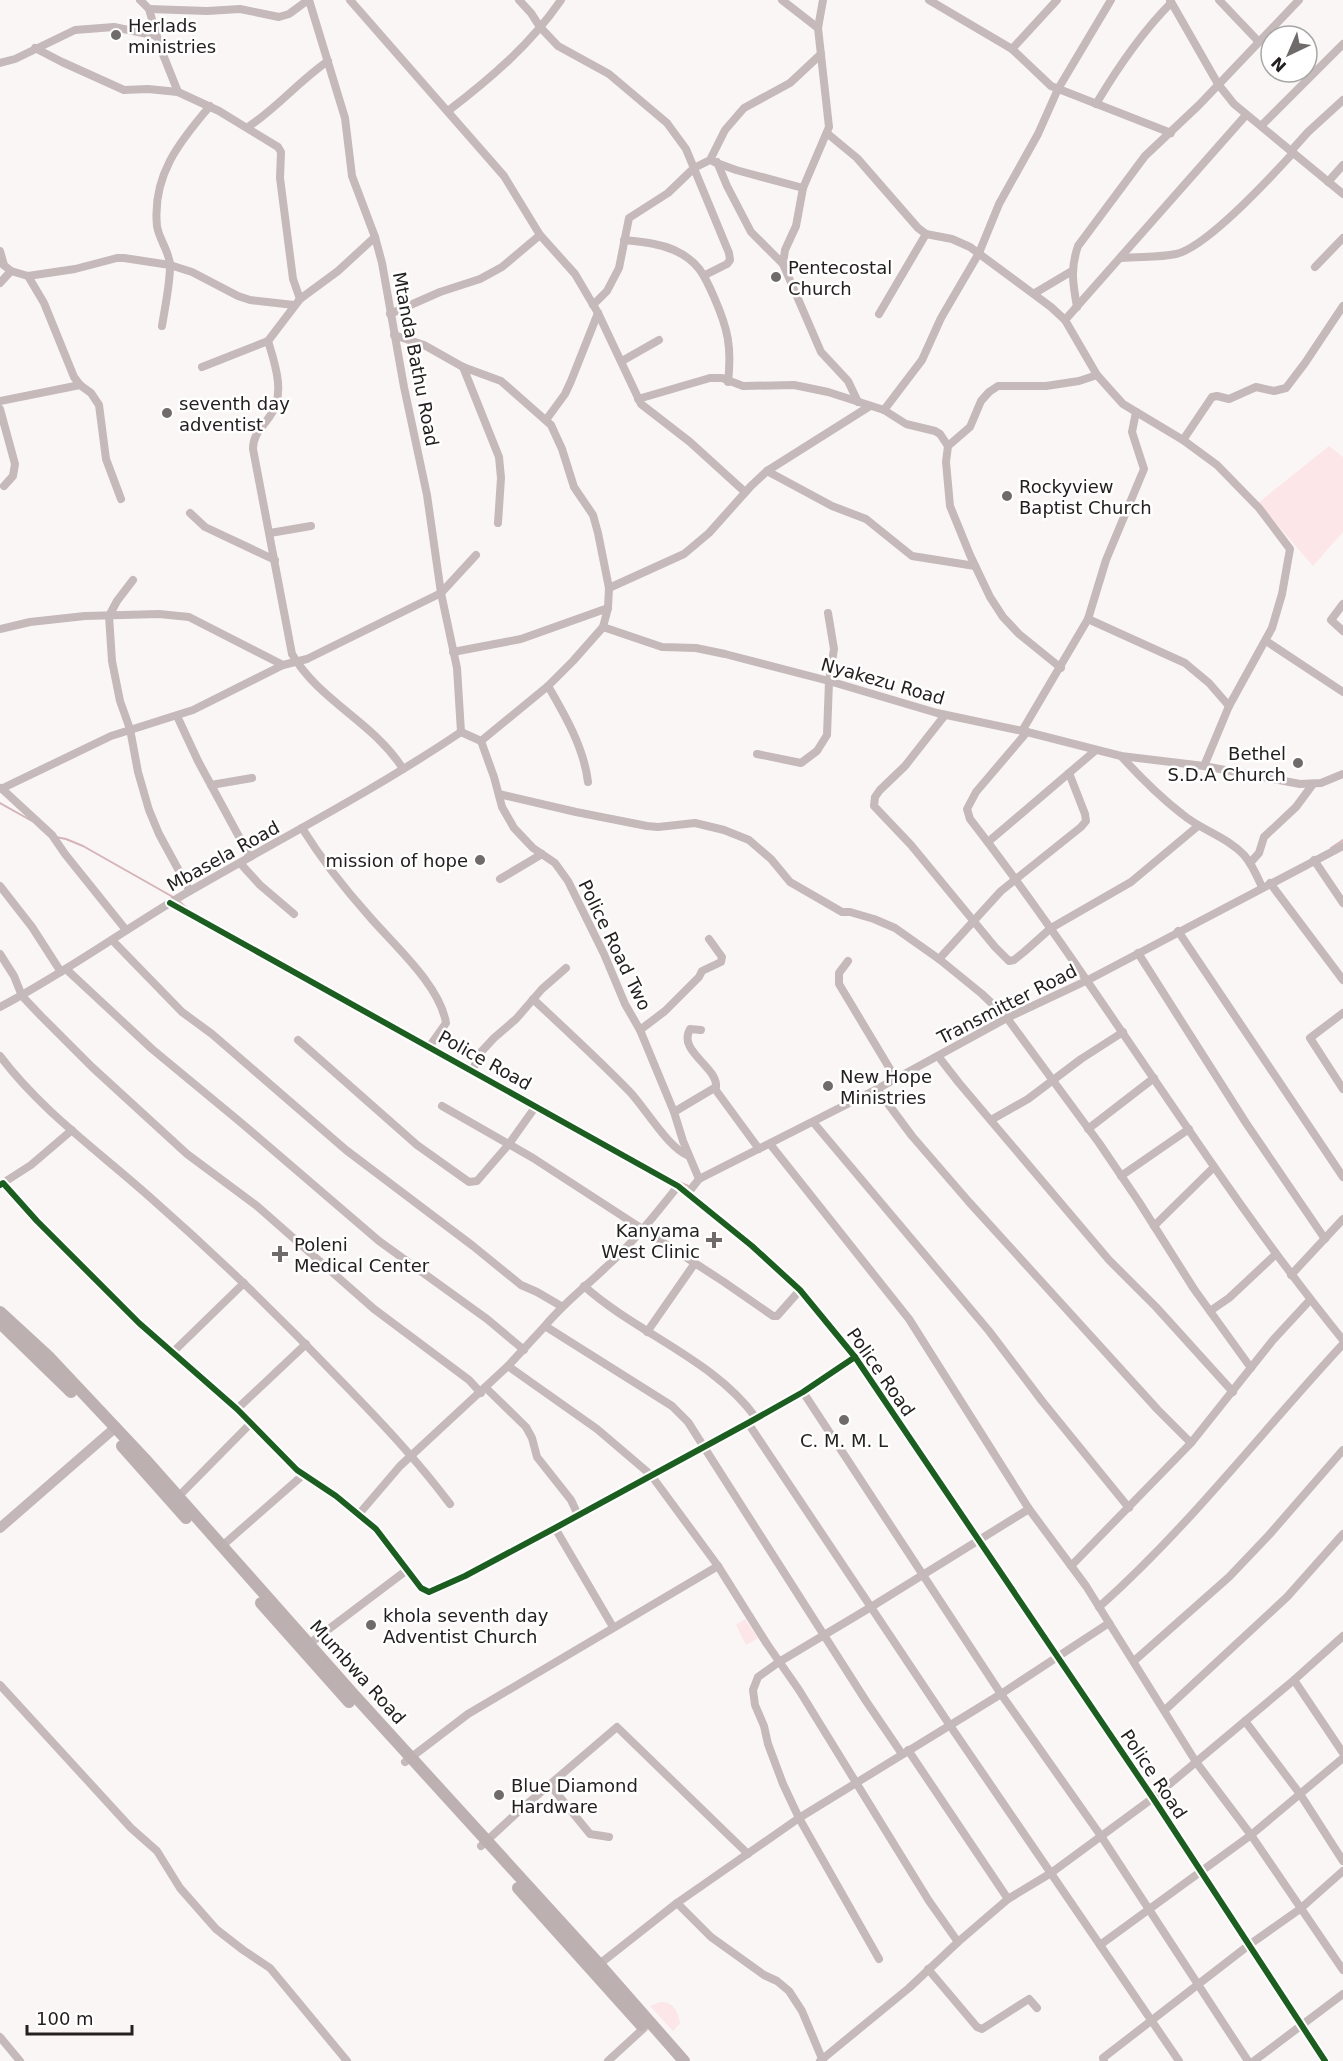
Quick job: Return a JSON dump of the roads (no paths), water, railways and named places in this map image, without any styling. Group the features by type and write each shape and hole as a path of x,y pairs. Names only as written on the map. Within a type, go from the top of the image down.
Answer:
{"main road":[{"name":"Mumbwa Road","path":"0,1312 50,1358 176,1500 303,1651 408,1760 684,2061"},
{"name":"Mumbwa Road","path":"0,1323 113,1430"},
{"name":"Mumbwa Road","path":"176,1500 222,1546 408,1760"},
{"name":"Mumbwa Road","path":"596,1967 644,2028 674,2061"}],"street":[{"path":"140,0 149,9 178,92"},
{"path":"149,9 207,11 240,9 279,17 289,14 309,0"},
{"name":"Mtanda Bathu Road","path":"309,0 345,118 352,176 375,237 382,263 390,315 427,495 441,593 459,686 461,732"},
{"path":"350,0 504,176 540,235 575,274 598,313 641,404 690,442 745,492"},
{"path":"519,0 558,46 609,74 667,123 686,149 724,238 730,260 727,264 705,274"},
{"path":"448,111 490,77 540,27 561,0"},
{"path":"782,0 818,28"},
{"path":"783,264 785,250 796,226 803,188 828,134 826,90 818,28 823,0"},
{"path":"929,0 1012,49 1041,77 1058,89 1171,133"},
{"path":"1012,49 1057,0"},
{"path":"884,410 922,360 941,318 979,253 999,204 1027,157 1058,89 1111,0"},
{"path":"1077,306 1072,261 1078,246 1145,156 1171,133 1259,42 1219,0"},
{"path":"1276,24 1299,0"},
{"path":"1096,104 1137,41 1171,1 1218,84 1246,115 1343,194"},
{"path":"0,63 15,59 75,30 124,28 157,36"},
{"path":"1261,126 1343,44"},
{"path":"35,48 124,90 148,89 178,92 210,106 280,150 280,178 297,302"},
{"path":"821,54 790,83 752,102 735,116 724,130 713,161 751,232 783,264 821,352 848,381 858,402"},
{"path":"248,128 327,61"},
{"path":"1121,258 1177,254 1190,249 1242,206 1308,132 1343,100"},
{"path":"162,326 170,265 157,223 162,179 179,145 210,106"},
{"path":"1065,320 1246,115"},
{"path":"828,134 857,158 910,221 926,234 961,242 1035,293 1065,320 1097,375 1123,404 1183,440 1217,465 1259,508 1290,549 1282,594 1266,641 1229,705 1204,766"},
{"path":"593,305 613,282 621,262 629,218 668,193 694,168 713,161 736,170 803,188"},
{"path":"1328,182 1343,165"},
{"path":"879,314 926,234"},
{"path":"390,315 440,292 480,279 502,267 540,235"},
{"path":"202,367 268,341 297,302 339,271 375,237"},
{"path":"1315,267 1343,238"},
{"path":"624,240 659,244 674,250 691,260 705,274 727,329 731,355 728,382"},
{"path":"0,251 5,266 0,283"},
{"path":"5,266 28,276 75,269 117,258 170,265 192,272 238,296 260,302 297,302"},
{"path":"1035,293 1072,271"},
{"path":"28,276 44,303 69,369 99,405 106,459 121,499"},
{"path":"1183,440 1212,397 1229,399 1256,387 1274,391 1286,388 1343,306"},
{"path":"546,420 565,394 598,313"},
{"path":"394,335 432,349 463,367 501,381 546,420 555,432 574,487 595,520 609,588 608,608 603,627 548,686 481,741 461,732"},
{"path":"622,361 659,340"},
{"path":"268,341 277,378 277,401 270,417 254,436 253,449 290,646 297,662 318,686 380,740 395,755 403,769"},
{"path":"463,367 499,457 501,478 498,523"},
{"path":"948,446 970,427 981,401 998,386 1053,386 1097,375"},
{"path":"638,399 710,378 722,378 743,386 808,387 884,410 906,424 935,430 945,439 948,446 946,462 950,506 975,566 1004,617 1019,634 1061,668"},
{"path":"0,401 80,385"},
{"path":"609,588 684,554 709,533 767,471 870,406"},
{"path":"0,409 15,465 12,476 4,486"},
{"path":"1099,1607 1134,1576 1190,1518 1343,1342 1276,1254 1214,1167 1088,980 1016,878 970,819 968,809 976,792 1024,731 1088,619 1106,560 1144,470 1132,432 1136,412"},
{"path":"767,471 832,506 866,519 912,556 975,566"},
{"path":"190,513 205,526 275,560"},
{"path":"270,533 311,526"},
{"path":"126,930 52,835 1,788 91,745 130,729 193,710 283,665 307,659 441,593 476,555"},
{"path":"133,580 109,616 112,661 149,810 159,834 190,891"},
{"path":"1343,604 1331,620 1343,631"},
{"path":"453,652 521,639 608,608"},
{"path":"757,754 801,763 818,751 827,735 829,681 834,649 828,613"},
{"path":"0,629 30,622 74,617 159,614 189,616 283,665"},
{"path":"1088,619 1185,663 1200,674 1229,705"},
{"name":"Nyakezu Road","path":"603,627 662,647 708,650 829,681 945,715 1024,731 1121,756 1204,766 1300,784 1321,783 1343,774"},
{"path":"1266,641 1343,692"},
{"path":"548,686 564,713 583,759 588,782"},
{"path":"945,715 904,766 880,790 875,797 874,806 911,845 1009,961 1014,960 1051,928 1131,882 1198,826"},
{"path":"177,716 250,857"},
{"name":"Mbasela Road","path":"0,1007 22,996 190,891 403,769 461,732"},
{"name":"Police Road Two","path":"481,741 502,807 514,828 533,848 555,863 568,881 604,954 625,1004 640,1030 699,1179"},
{"path":"988,842 1096,750"},
{"path":"1121,756 1156,792 1198,826 1243,854 1262,887"},
{"path":"939,959 1016,878 1086,821 1070,773"},
{"path":"211,785 252,778"},
{"path":"1250,863 1259,853 1264,837 1296,807 1313,784"},
{"path":"499,794 647,826 695,824 724,830 749,840 771,859 790,882 816,898 842,912 874,919 895,928 939,959 1007,1018 1121,1176 1210,1311 1251,1368"},
{"path":"302,828 319,856 407,958 431,990 446,1023 429,1047"},
{"name":"Transmitter Road","path":"688,1193 699,1179 878,1089 1007,1018 1088,980 1343,846"},
{"path":"500,879 542,854"},
{"path":"1314,860 1343,903"},
{"path":"240,863 260,885 294,914"},
{"path":"1270,883 1343,980"},
{"path":"0,886 64,970 152,1049 371,1235 487,1319 524,1350"},
{"name":"Police Road","path":"170,903 678,1186 752,1246 800,1290 855,1357 980,1540 1325,2061"},
{"path":"1178,931 1343,1177"},
{"path":"640,1030 665,1011 699,977 702,971 721,962 722,957 709,939"},
{"path":"112,940 182,1012 212,1034 346,1150 521,1285 561,1306"},
{"path":"1138,953 1246,1123 1325,1239"},
{"path":"0,954 14,976 22,996 92,1067 187,1154 257,1206 374,1309 483,1390 526,1427 532,1438 537,1457 571,1500 578,1515"},
{"path":"848,961 839,973 839,984 896,1079"},
{"path":"472,1071 481,1052 566,968"},
{"path":"533,999 631,1094 671,1142 689,1156"},
{"path":"1343,1013 1310,1038 1343,1089"},
{"path":"674,1112 714,1089 717,1080 692,1050 687,1036 690,1029 701,1030"},
{"path":"991,1120 1052,1083 1081,1059 1123,1032"},
{"path":"298,1040 417,1145 469,1182 477,1181 509,1144 536,1106"},
{"path":"0,1056 72,1130 149,1196 244,1283 306,1344 411,1456 450,1504"},
{"path":"938,1056 958,1083 1109,1260 1156,1307 1233,1392"},
{"path":"1088,1129 1154,1078"},
{"path":"714,1089 759,1149"},
{"path":"878,1089 912,1136 969,1202 1151,1403 1191,1443"},
{"path":"442,1106 509,1144 775,1317 800,1290"},
{"path":"813,1122 989,1331 1042,1401 1129,1508"},
{"path":"1121,1176 1188,1129"},
{"path":"72,1130 31,1166 1,1184 139,1323 237,1409 303,1475 336,1496 376,1529 421,1588 429,1592 555,1528 748,1423 803,1392 855,1357"},
{"path":"770,1144 909,1319 1029,1509 1071,1566 1134,1661 1196,1762 1251,1835 1299,1909 1343,1970"},
{"path":"1154,1226 1214,1167"},
{"path":"359,1514 411,1456 524,1350 561,1306 604,1269 643,1230 678,1186"},
{"path":"1291,1275 1343,1219"},
{"path":"1210,1311 1229,1298 1276,1254"},
{"path":"647,1332 695,1263"},
{"path":"172,1353 244,1283"},
{"path":"584,1286 604,1303 734,1391 756,1418"},
{"path":"1071,1566 1191,1443 1286,1324 1310,1300"},
{"path":"545,1326 672,1406 688,1422 824,1635 1008,1899"},
{"path":"237,1409 306,1344"},
{"path":"508,1366 597,1429 651,1475 718,1566 858,1782 929,1901 958,1942"},
{"path":"803,1392 1001,1694 1101,1836 1248,2061"},
{"path":"176,1500 251,1423"},
{"path":"748,1423 949,1724 1179,2061"},
{"path":"0,1528 113,1430"},
{"path":"1134,1661 1229,1577 1343,1450"},
{"path":"222,1546 303,1475"},
{"path":"879,1959 799,1818 774,1763 764,1726 752,1695 758,1677 1029,1509"},
{"path":"555,1528 613,1627"},
{"path":"1165,1710 1287,1598 1343,1534"},
{"path":"408,1760 468,1714 718,1566"},
{"path":"309,1644 407,1570"},
{"path":"596,1967 677,1903 799,1818 1001,1694 1109,1623"},
{"path":"677,1903 711,1937 764,1976 777,1981 789,1991 802,2011 822,2061 909,1988 1008,1899 1051,1873 1153,1798 1342,1640"},
{"path":"1294,1680 1343,1753"},
{"path":"0,1685 131,1828 157,1851 180,1888 216,1929 270,1968 347,2061"},
{"path":"1245,1721 1300,1794 1343,1861"},
{"path":"484,1843 617,1727 748,1854"},
{"path":"1100,1945 1251,1835 1343,1758"},
{"path":"550,1785 592,1836 609,1837"},
{"path":"1102,2060 1151,2020 1299,1909 1343,1871"},
{"path":"928,1969 977,2027 982,2029 1029,1999 1037,2008"},
{"path":"1254,2061 1343,1994"},
{"path":"608,2061 644,2028"},
{"path":"0,2037 20,2061"}],"waterway":[{"path":"0,803 32,821"},
{"path":"56,837 83,846 173,897"},
{"path":"1331,848 1343,840"},
{"path":"180,902 189,910"},
{"path":"504,1085 585,1130"},
{"path":"676,1181 691,1187"}],"place":[{"name":"Herlads ministries","path":"116,35"},
{"name":"Pentecostal Church","path":"776,277"},
{"name":"seventh day adventist","path":"167,413"},
{"name":"Rockyview Baptist Church","path":"1007,496"},
{"name":"Bethel S.D.A Church","path":"1298,763"},
{"name":"mission of hope","path":"480,860"},
{"name":"New Hope Ministries","path":"828,1086"},
{"name":"Kanyama West Clinic","path":"714,1240"},
{"name":"Poleni Medical Center","path":"280,1254"},
{"name":"C. M. M. L","path":"844,1420"},
{"name":"khola seventh day Adventist Church","path":"371,1625"},
{"name":"Blue Diamond Hardware","path":"499,1795"}]}
